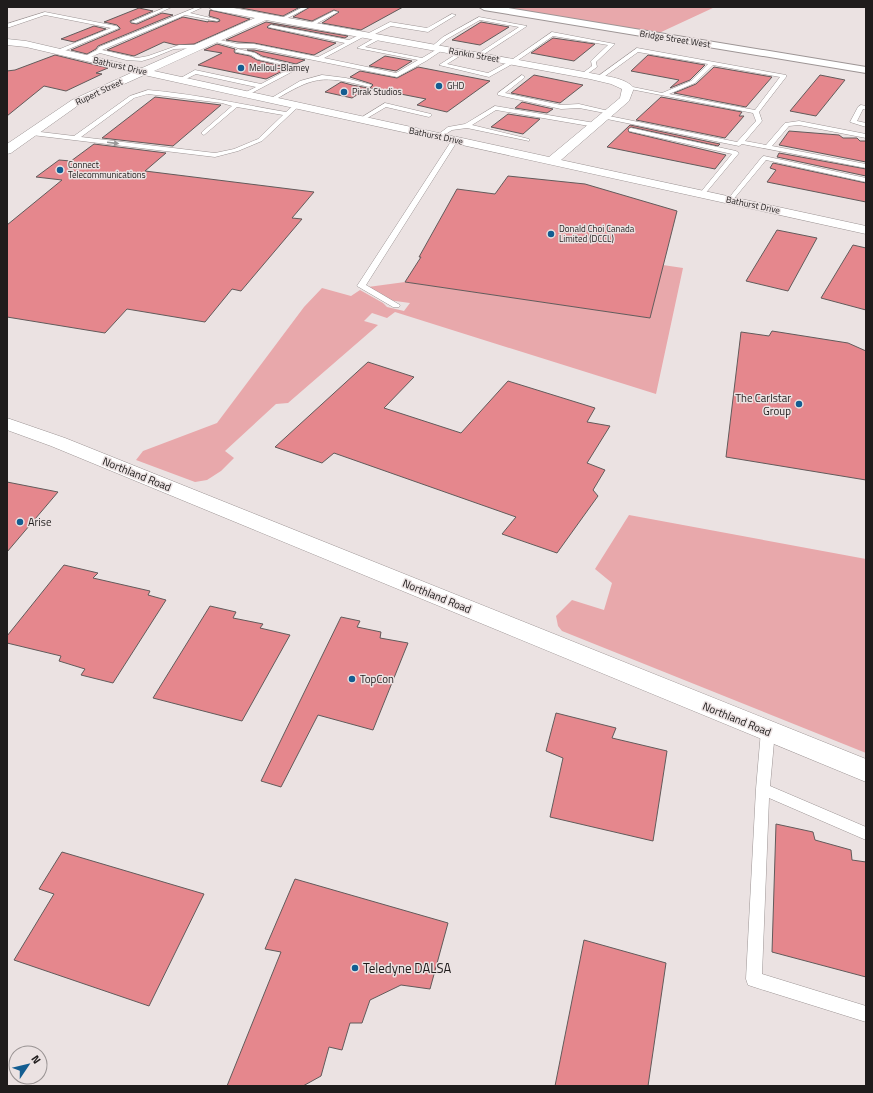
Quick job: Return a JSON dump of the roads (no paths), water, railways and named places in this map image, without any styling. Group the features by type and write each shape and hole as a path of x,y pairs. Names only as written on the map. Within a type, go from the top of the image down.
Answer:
{"street":[{"name":"Rankin Street","path":"213,7 231,8 264,17 281,24 294,22 600,78 622,84 628,88"},
{"name":"Bridge Street West","path":"484,7 866,70"},
{"name":"Rupert Street","path":"7,150 76,102 264,17"},
{"name":"Bathurst Drive","path":"7,42 26,44 180,80 866,230"},
{"path":"552,161 625,99 628,88"},
{"name":"Northland Road","path":"7,424 58,442 866,771"}],"lane":[{"path":"134,22 170,7"},
{"path":"84,58 99,51 101,48 201,7"},
{"path":"270,27 281,24 308,7"},
{"path":"310,25 336,12"},
{"path":"7,26 45,13 116,28 57,52"},
{"path":"185,14 217,20"},
{"path":"320,59 350,42 390,24 428,30 454,15"},
{"path":"99,51 134,59 142,59 172,47 184,45 204,44 254,46 397,75 424,60 445,38 479,18 524,26 478,56"},
{"path":"281,24 350,42"},
{"path":"461,53 442,65 489,75 512,62 552,34 612,44 593,62 594,66 584,75"},
{"path":"378,38 360,48 424,60"},
{"path":"204,44 253,54 259,58 298,67 246,94"},
{"path":"600,78 637,50 784,76 756,112"},
{"path":"663,94 693,82 712,63"},
{"path":"180,80 195,72 261,86"},
{"path":"271,100 305,80 314,78 334,77 369,85"},
{"path":"522,77 500,94 561,107 579,106 612,126"},
{"path":"628,88 756,112"},
{"path":"75,138 132,97 148,92 223,101 236,105 287,114"},
{"path":"204,133 236,105"},
{"path":"32,133 215,155 236,150 260,140 297,105"},
{"path":"362,119 385,106 429,115"},
{"path":"866,108 861,107 853,122 866,125"},
{"path":"468,126 495,108 542,118 601,119 739,144 740,142 866,166"},
{"path":"740,142 759,121 756,112"},
{"path":"768,148 787,124 799,123 866,136"},
{"path":"439,136 450,128 468,126 528,140"},
{"path":"620,128 736,153 702,194"},
{"path":"396,304 361,286 455,140"},
{"path":"730,200 764,158 866,180"},
{"path":"768,731 763,789 754,979 866,1014"},
{"path":"763,789 866,834"}],"place":[{"name":"Melloul-Blamey","path":"241,68"},
{"name":"GHD","path":"439,86"},
{"name":"Pirak Studios","path":"344,92"},
{"name":"Connect Telecommunications","path":"60,170"},
{"name":"Donald Choi Canada Limited (DCCL)","path":"551,234"},
{"name":"The Carlstar Group","path":"799,404"},
{"name":"Arise","path":"20,522"},
{"name":"TopCon","path":"352,679"},
{"name":"Teledyne DALSA","path":"355,968"}]}
